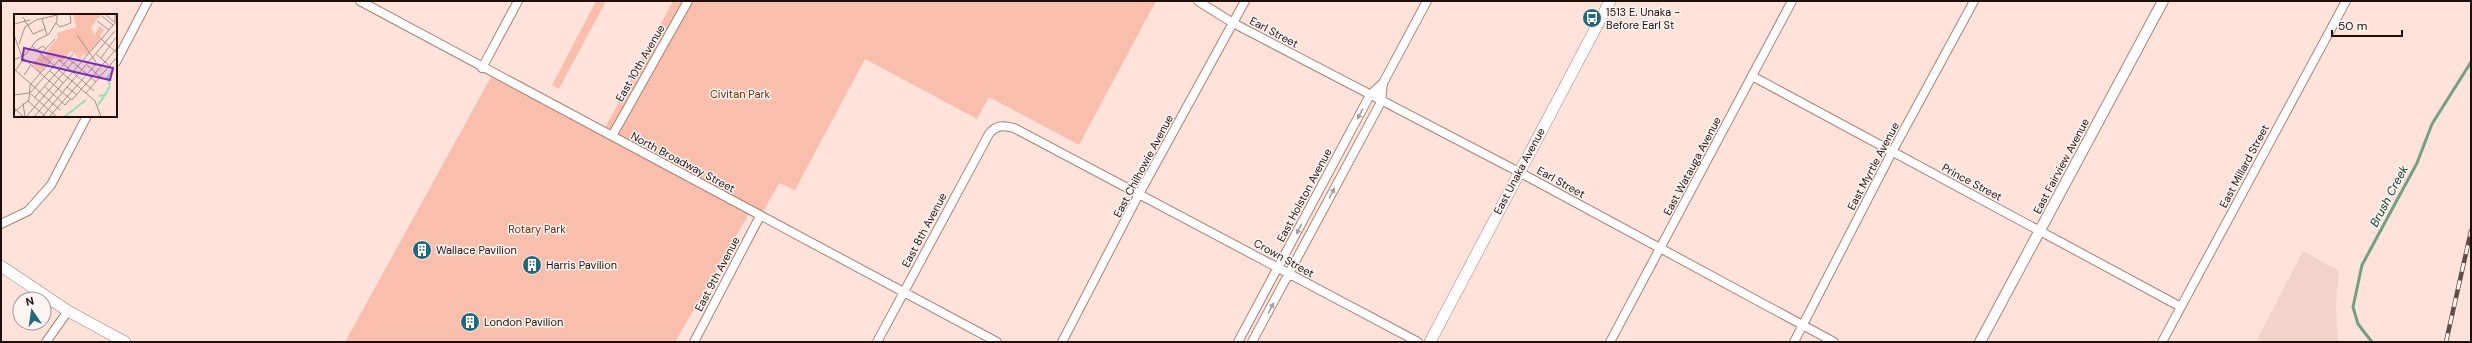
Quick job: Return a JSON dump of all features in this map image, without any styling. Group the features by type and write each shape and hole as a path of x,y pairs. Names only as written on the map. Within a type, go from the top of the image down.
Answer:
{"main road":[{"name":"East Unaka Avenue","path":"1430,342 1610,1"},
{"path":"1,266 68,311 125,342"}],"street":[{"path":"117,60 148,1"},
{"name":"North Broadway Street","path":"360,1 482,68 997,342"},
{"path":"482,68 518,1"},
{"name":"East 10th Avenue","path":"612,136 688,1"},
{"name":"Earl Street","path":"1198,1 1233,23 1381,102 1519,172 1660,250 1834,342"},
{"name":"East Chilhowie Avenue","path":"1062,342 1139,194 1245,1"},
{"name":"East Holston Avenue","path":"1238,342 1370,95 1383,83 1427,1"},
{"name":"East Watauga Avenue","path":"1610,342 1792,1"},
{"name":"East Myrtle Avenue","path":"1794,342 1892,152 1974,1"},
{"name":"East Fairview Avenue","path":"1980,342 2162,1"},
{"name":"East Millard Street","path":"2162,342 2346,1"},
{"name":"Prince Street","path":"1752,76 2181,307"},
{"name":"East Holston Avenue","path":"1252,342 1381,102 1383,83"},
{"path":"1,224 28,211 51,185 86,117"},
{"name":"Crown Street","path":"993,129 1005,126 1014,128 1279,267 1289,274 1418,342"},
{"name":"East 8th Avenue","path":"877,342 993,129"},
{"name":"East 9th Avenue","path":"694,342 760,216"},
{"path":"46,342 68,311"}],"shaded area":[{"path":"2303,251 2339,271 2336,307 2338,342 2256,342"}],"green space":[{"path":"596,1 606,1 559,89 552,85"},
{"name":"Civitan Park","path":"673,1 1156,1 1079,145 989,97 977,119 865,59 795,190 779,183 763,212 605,128"},
{"name":"Rotary Park","path":"491,77 749,214 675,342 345,342"}],"waterway":[{"name":"Brush Creek","path":"2372,342 2358,324 2353,307 2362,265 2417,163 2432,124 2471,62"}],"railway":[{"path":"2446,342 2471,231"}],"place":[{"name":"1513 E. Unaka - Before Earl St","path":"1592,18"},
{"name":"Wallace Pavilion","path":"422,250"},
{"name":"Harris Pavilion","path":"532,265"},
{"name":"London Pavilion","path":"470,322"}]}
